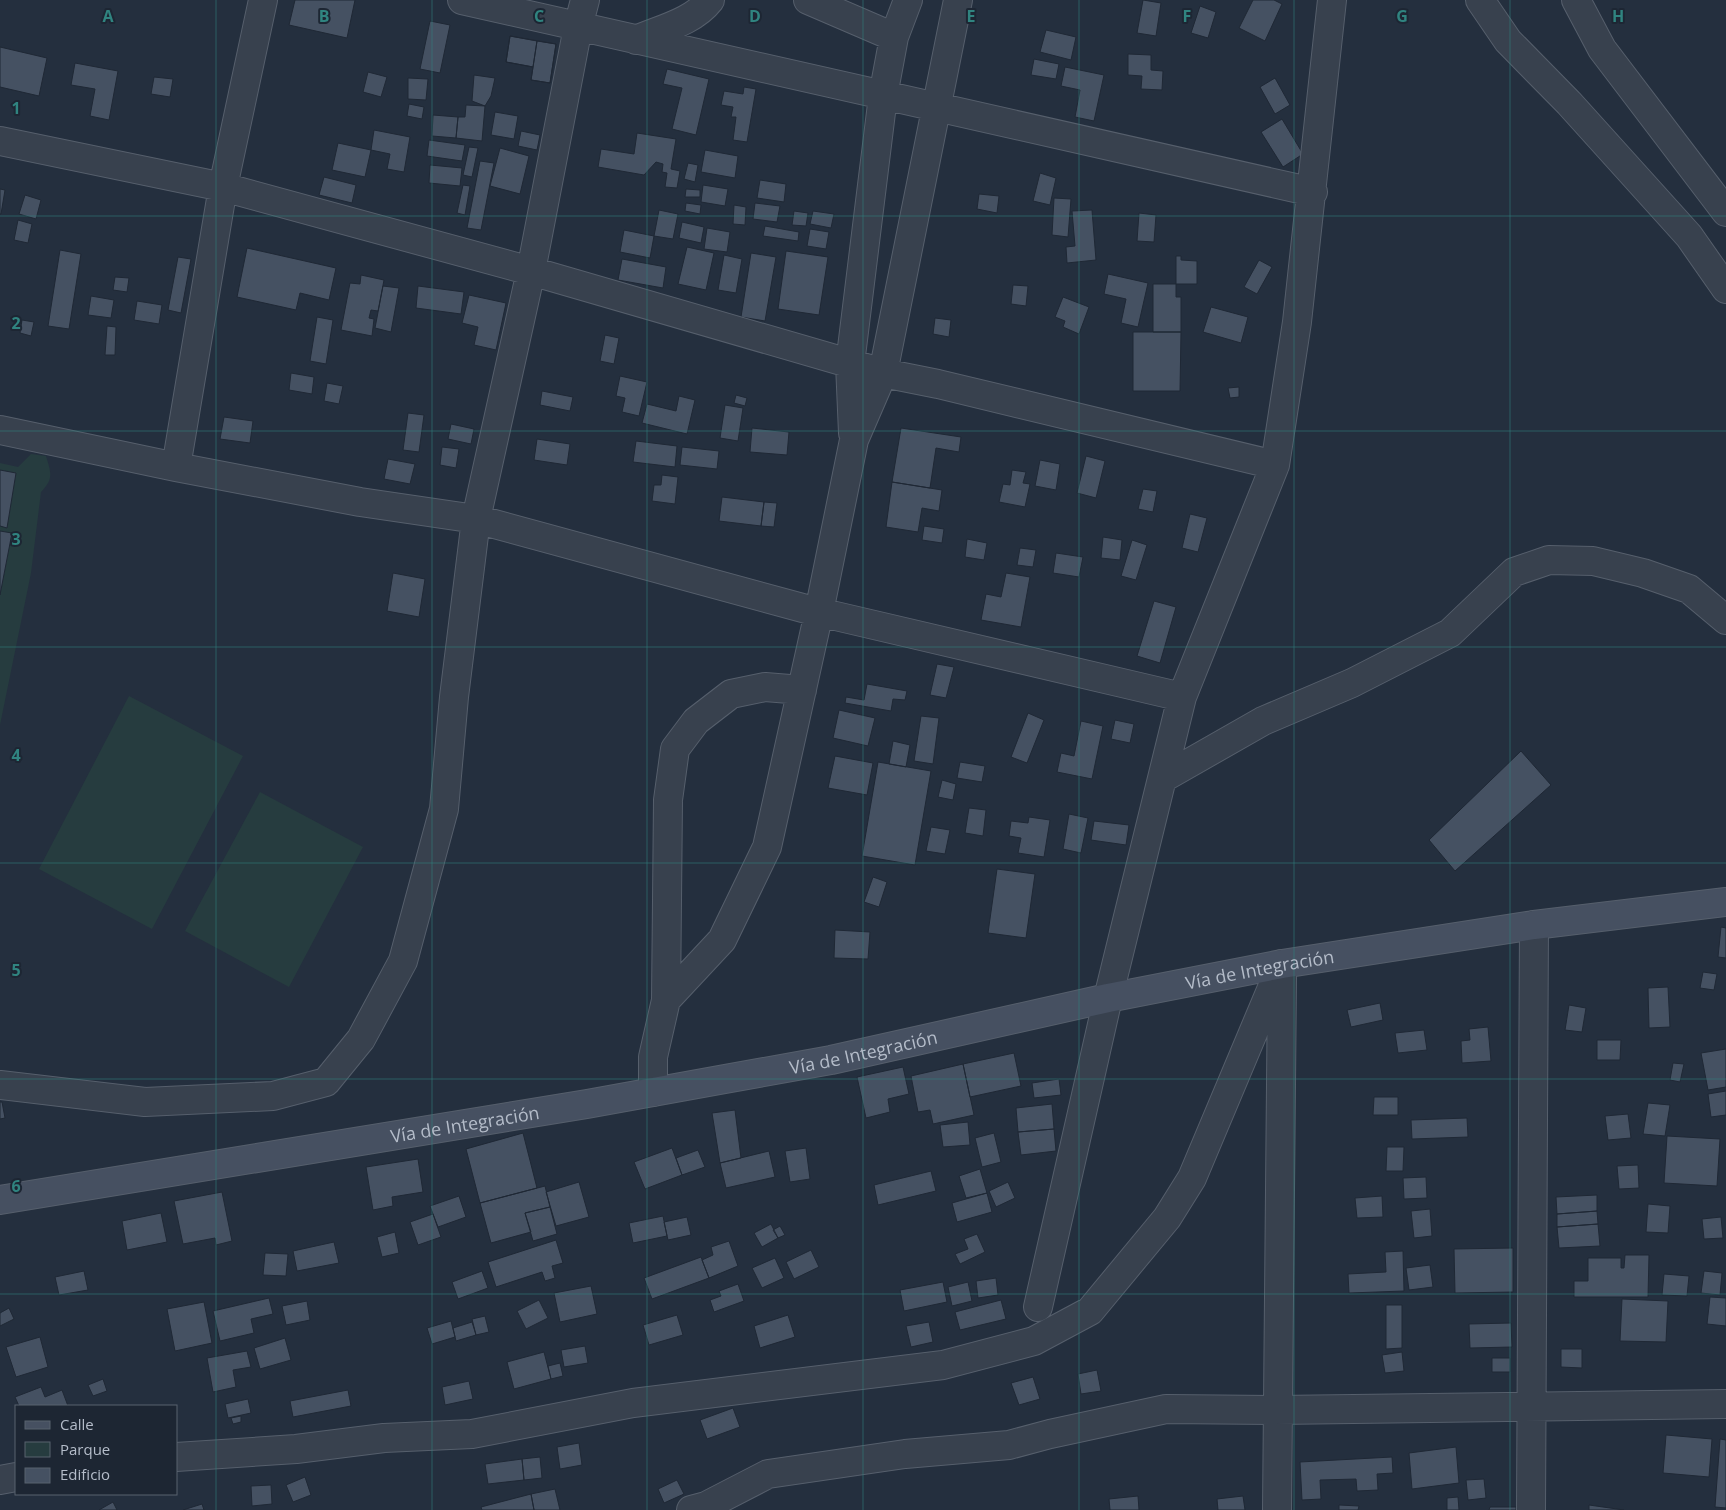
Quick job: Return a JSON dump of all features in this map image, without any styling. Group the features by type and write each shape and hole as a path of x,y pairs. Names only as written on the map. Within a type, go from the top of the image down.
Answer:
{"main road":[{"name":"Vía de Integración","path":"0,1200 653,1092 830,1060 1108,998 1282,964 1534,924 1726,902"}],"street":[{"path":"176,467 223,187 262,0"},
{"path":"462,0 1313,192"},
{"path":"0,1085 146,1102 273,1096 326,1082 361,1039 404,961 444,809 454,698 476,519 531,270 578,27 585,0"},
{"path":"636,40 690,17 703,8 710,0"},
{"path":"808,0 894,36"},
{"path":"854,440 850,364 884,96 894,36 908,0"},
{"path":"666,1000 722,940 767,847 819,612 854,440 883,373 958,0"},
{"path":"1480,0 1508,41 1569,103 1689,236 1726,289"},
{"path":"1576,0 1602,49 1726,212"},
{"path":"1038,1307 1108,998 1182,697 1275,465 1297,322 1313,192 1327,2"},
{"path":"0,141 223,187 531,270 883,373 947,386 1275,465"},
{"path":"0,430 176,467 360,502 476,519 819,612 1182,697"},
{"path":"1163,778 1263,721 1352,684 1450,633 1514,572 1549,560 1593,561 1643,573 1688,588 1726,620"},
{"path":"653,1092 653,1057 666,1000 668,800 675,750 696,720 731,694 765,687 802,690"},
{"path":"1531,1510 1530,1406 1534,924"},
{"path":"1276,1510 1282,964"},
{"path":"178,1457 296,1449 384,1438 472,1434 633,1403 944,1365 1034,1340 1090,1312 1167,1218 1192,1178 1282,964"},
{"path":"691,1510 706,1506 768,1474 905,1454 1009,1445 1050,1434 1166,1409 1277,1410 1726,1404"},
{"path":"0,1480 15,1477"}],"green space":[{"path":"31,454 46,456 50,479 41,492 31,573 0,725 0,463 18,467"},
{"path":"129,696 243,756 152,929 39,869"},
{"path":"260,792 363,847 289,987 185,931"}],"building":[{"path":"295,0 355,0 347,38 289,25"},
{"path":"1143,0 1161,3 1156,36 1137,33"},
{"path":"1253,0 1274,0 1282,4 1265,41 1239,28"},
{"path":"1200,6 1216,12 1208,38 1191,33"},
{"path":"430,21 450,25 440,73 420,69"},
{"path":"1046,30 1076,37 1071,60 1040,52"},
{"path":"510,36 537,41 533,67 506,62"},
{"path":"510,36 556,44 550,83 531,80 533,67 506,62"},
{"path":"537,41 556,44 550,83 531,80"},
{"path":"0,47 47,58 39,96 0,87"},
{"path":"1128,54 1151,55 1151,70 1163,71 1162,90 1141,89 1142,76 1128,75"},
{"path":"1034,59 1059,64 1056,79 1031,75"},
{"path":"75,63 118,71 109,120 90,116 95,89 71,85"},
{"path":"1065,67 1104,75 1094,121 1075,117 1080,90 1061,86"},
{"path":"667,69 709,79 696,135 672,129 682,88 663,84"},
{"path":"368,72 387,77 381,97 363,92"},
{"path":"474,75 495,78 491,96 485,106 472,101"},
{"path":"154,77 173,79 170,97 151,94"},
{"path":"408,78 428,79 426,100 408,99"},
{"path":"1275,78 1290,105 1275,114 1260,87"},
{"path":"744,87 756,89 747,142 733,140 736,117 731,117 733,107 721,105 724,91 743,94"},
{"path":"409,104 424,107 422,119 407,116"},
{"path":"466,105 485,106 482,141 456,138 458,117 465,117"},
{"path":"495,112 518,116 514,139 491,135"},
{"path":"433,115 458,117 456,138 432,136"},
{"path":"1282,119 1303,154 1283,167 1261,132"},
{"path":"374,130 410,137 404,172 387,169 390,154 371,150"},
{"path":"521,131 540,135 537,150 518,146"},
{"path":"637,133 676,139 671,169 680,171 677,188 665,187 667,173 662,172 663,164 656,162 644,175 598,167 601,149 634,154"},
{"path":"429,140 465,145 462,161 427,156"},
{"path":"338,143 371,150 365,177 332,170"},
{"path":"469,147 478,148 472,177 463,175"},
{"path":"500,148 529,156 520,194 490,186"},
{"path":"705,150 738,156 735,178 701,172"},
{"path":"480,161 494,163 481,230 467,228"},
{"path":"688,163 698,165 695,182 684,179"},
{"path":"430,165 462,168 460,186 429,183"},
{"path":"1040,173 1056,178 1050,205 1033,201"},
{"path":"324,177 356,185 352,203 319,195"},
{"path":"760,180 786,184 784,202 757,198"},
{"path":"463,185 470,186 465,215 457,213"},
{"path":"703,185 728,189 725,206 701,202"},
{"path":"0,189 5,190 1,214 0,214"},
{"path":"686,189 700,190 700,197 685,197"},
{"path":"979,194 999,196 997,213 977,209"},
{"path":"25,195 41,200 36,219 19,214"},
{"path":"1054,198 1071,199 1068,237 1052,235"},
{"path":"686,203 701,205 700,214 685,211"},
{"path":"755,203 780,206 777,222 753,219"},
{"path":"734,205 746,207 745,225 733,224"},
{"path":"659,210 678,214 673,239 654,236"},
{"path":"1092,210 1096,260 1067,263 1066,247 1075,246 1072,211"},
{"path":"794,211 808,213 806,226 792,225"},
{"path":"813,211 834,214 831,228 810,224"},
{"path":"1139,213 1156,215 1154,242 1137,241"},
{"path":"18,220 32,224 28,243 14,240"},
{"path":"682,222 704,227 701,243 679,238"},
{"path":"765,226 799,232 798,241 763,236"},
{"path":"707,228 730,232 727,252 704,249"},
{"path":"810,229 829,232 826,249 807,246"},
{"path":"624,230 654,236 650,258 620,252"},
{"path":"687,247 714,253 706,290 678,284"},
{"path":"247,248 336,268 329,300 300,293 296,310 237,297"},
{"path":"60,250 81,254 69,329 48,326"},
{"path":"786,251 828,257 819,315 778,309"},
{"path":"751,253 776,257 765,321 741,317"},
{"path":"724,255 742,259 736,293 718,290"},
{"path":"1176,256 1181,256 1181,260 1197,261 1197,284 1176,284"},
{"path":"178,257 191,259 181,313 168,310"},
{"path":"622,259 666,267 663,288 618,280"},
{"path":"1259,260 1272,267 1257,294 1244,287"},
{"path":"1108,274 1148,283 1138,327 1121,323 1126,299 1104,294"},
{"path":"361,275 384,280 378,311 371,310 369,318 374,319 372,336 341,330 350,283 360,284"},
{"path":"115,277 129,278 127,292 113,290"},
{"path":"1153,284 1176,284 1176,297 1181,297 1181,332 1153,332"},
{"path":"1013,285 1028,286 1026,306 1011,304"},
{"path":"383,286 399,288 391,332 375,328"},
{"path":"418,286 464,292 461,314 416,308"},
{"path":"469,295 506,303 496,350 474,345 478,327 462,323"},
{"path":"91,296 114,300 111,318 88,315"},
{"path":"1063,297 1089,307 1079,334 1063,327 1065,321 1055,317"},
{"path":"137,301 162,305 159,324 134,320"},
{"path":"1211,307 1248,317 1241,343 1203,332"},
{"path":"317,317 333,320 326,364 310,361"},
{"path":"935,318 951,320 949,337 933,334"},
{"path":"22,320 34,322 31,336 20,333"},
{"path":"107,326 116,327 115,355 105,355"},
{"path":"1133,332 1181,332 1180,391 1133,391"},
{"path":"605,335 619,338 614,364 600,361"},
{"path":"291,373 314,377 312,394 289,390"},
{"path":"620,376 647,382 639,416 622,412 625,398 616,396"},
{"path":"327,383 343,386 339,404 324,401"},
{"path":"1239,387 1239,397 1230,398 1228,388"},
{"path":"542,391 573,397 570,411 540,405"},
{"path":"736,395 747,398 745,406 734,403"},
{"path":"679,396 695,400 687,434 642,423 647,404 676,411"},
{"path":"725,405 743,408 738,441 720,438"},
{"path":"408,413 424,415 419,452 403,450"},
{"path":"224,417 253,421 250,443 220,439"},
{"path":"451,424 474,429 471,444 448,439"},
{"path":"752,428 789,432 787,455 750,452"},
{"path":"901,428 961,437 959,452 936,448 930,488 892,482"},
{"path":"537,439 570,444 567,465 534,460"},
{"path":"636,441 677,446 675,467 633,462"},
{"path":"442,447 459,449 456,468 440,465"},
{"path":"682,447 719,451 717,469 680,465"},
{"path":"1086,456 1105,461 1096,498 1077,493"},
{"path":"388,459 415,464 410,484 384,479"},
{"path":"1040,460 1060,464 1056,490 1035,486"},
{"path":"0,470 16,473 7,528 0,526"},
{"path":"1012,470 1026,472 1023,483 1030,484 1025,507 999,502 1003,484 1010,485"},
{"path":"662,475 678,477 675,504 652,501 654,485 661,485"},
{"path":"892,482 942,490 939,511 922,508 918,532 886,527"},
{"path":"1143,489 1157,491 1153,512 1138,509"},
{"path":"722,497 764,502 761,526 719,521"},
{"path":"764,502 777,503 774,527 761,526"},
{"path":"1190,514 1207,518 1198,552 1182,548"},
{"path":"924,526 944,529 942,543 922,540"},
{"path":"0,531 12,533 0,595"},
{"path":"1103,537 1122,540 1120,560 1101,558"},
{"path":"967,539 987,543 984,560 965,557"},
{"path":"1132,540 1147,545 1136,580 1121,576"},
{"path":"1020,548 1036,550 1033,567 1017,565"},
{"path":"1056,553 1083,557 1079,577 1053,573"},
{"path":"393,573 425,579 419,617 387,611"},
{"path":"1006,573 1030,577 1021,627 981,620 986,594 1001,597"},
{"path":"1154,601 1176,607 1160,663 1137,656"},
{"path":"937,664 954,667 946,698 930,695"},
{"path":"867,684 907,691 905,700 893,699 891,711 845,703 846,697 864,700"},
{"path":"839,710 875,718 868,746 833,738"},
{"path":"1028,713 1044,720 1027,763 1011,757"},
{"path":"921,716 939,718 933,764 914,761"},
{"path":"1115,720 1134,724 1130,743 1111,739"},
{"path":"1081,721 1103,726 1092,779 1057,772 1061,753 1074,756"},
{"path":"893,741 910,745 906,767 889,764"},
{"path":"1521,751 1551,785 1455,871 1429,840"},
{"path":"835,756 873,763 867,795 828,788"},
{"path":"878,762 931,771 915,865 862,856"},
{"path":"960,762 985,766 982,782 957,778"},
{"path":"942,780 956,784 953,800 938,797"},
{"path":"969,808 986,810 983,836 965,833"},
{"path":"1069,814 1088,818 1081,853 1063,849"},
{"path":"1029,817 1050,820 1044,857 1018,853 1021,838 1009,836 1011,821 1028,823"},
{"path":"1094,821 1129,825 1126,845 1091,840"},
{"path":"931,827 950,830 945,854 926,851"},
{"path":"997,869 1035,874 1026,938 988,933"},
{"path":"873,877 887,882 879,907 864,902"},
{"path":"1721,927 1726,928 1726,958 1718,957"},
{"path":"835,930 870,932 868,959 834,958"},
{"path":"1703,972 1717,974 1714,990 1700,988"},
{"path":"1668,987 1670,1027 1649,1028 1648,988"},
{"path":"1380,1003 1383,1020 1351,1027 1347,1010"},
{"path":"1569,1005 1586,1008 1582,1032 1565,1030"},
{"path":"1488,1027 1491,1061 1462,1063 1461,1041 1470,1040 1469,1029"},
{"path":"1424,1030 1427,1050 1398,1053 1395,1033"},
{"path":"1597,1040 1621,1040 1620,1060 1597,1060"},
{"path":"1726,1049 1726,1087 1708,1090 1701,1053"},
{"path":"1014,1053 1021,1086 970,1097 963,1064"},
{"path":"1673,1063 1684,1064 1680,1082 1670,1080"},
{"path":"963,1064 974,1115 933,1124 930,1110 918,1112 911,1076"},
{"path":"903,1067 909,1094 888,1099 890,1112 866,1118 857,1077"},
{"path":"1059,1079 1061,1095 1034,1098 1032,1083"},
{"path":"1726,1091 1726,1115 1711,1117 1708,1094"},
{"path":"1374,1097 1398,1097 1398,1115 1373,1115"},
{"path":"0,1102 2,1102 5,1118 0,1119"},
{"path":"1648,1103 1670,1105 1665,1136 1643,1134"},
{"path":"1052,1104 1054,1129 1018,1132 1016,1108"},
{"path":"735,1110 741,1158 720,1163 712,1113"},
{"path":"1628,1114 1631,1138 1608,1140 1605,1116"},
{"path":"1467,1118 1468,1137 1412,1139 1411,1120"},
{"path":"968,1122 970,1145 943,1147 940,1125"},
{"path":"1054,1129 1056,1151 1021,1155 1018,1132"},
{"path":"523,1133 537,1188 480,1203 466,1149"},
{"path":"994,1133 1001,1162 982,1167 975,1138"},
{"path":"1667,1136 1720,1139 1717,1186 1664,1183"},
{"path":"1387,1147 1404,1147 1403,1171 1386,1171"},
{"path":"672,1148 682,1175 645,1189 634,1162"},
{"path":"806,1148 810,1179 790,1182 785,1151"},
{"path":"698,1150 705,1167 682,1175 676,1158"},
{"path":"769,1151 775,1177 726,1188 720,1163"},
{"path":"418,1159 423,1192 392,1197 393,1206 373,1210 366,1167"},
{"path":"1638,1165 1639,1188 1619,1189 1617,1166"},
{"path":"980,1169 987,1193 966,1198 959,1176"},
{"path":"931,1171 936,1191 878,1205 874,1185"},
{"path":"1426,1177 1427,1198 1404,1199 1403,1178"},
{"path":"579,1182 589,1217 556,1226 546,1192"},
{"path":"1008,1182 1015,1198 996,1207 989,1191"},
{"path":"545,1186 550,1207 525,1213 531,1232 491,1243 480,1203"},
{"path":"222,1192 232,1241 216,1245 215,1238 183,1244 174,1201"},
{"path":"987,1193 992,1212 957,1222 952,1203"},
{"path":"1597,1195 1597,1211 1557,1214 1556,1197"},
{"path":"459,1196 466,1217 438,1227 430,1206"},
{"path":"1382,1196 1383,1217 1357,1218 1355,1198"},
{"path":"1648,1204 1670,1206 1668,1233 1646,1232"},
{"path":"550,1207 557,1234 533,1241 525,1213"},
{"path":"1430,1209 1432,1236 1414,1238 1411,1211"},
{"path":"1597,1211 1598,1224 1557,1227 1557,1214"},
{"path":"161,1213 167,1242 127,1250 122,1221"},
{"path":"433,1214 441,1237 418,1245 410,1222"},
{"path":"663,1216 667,1236 633,1243 629,1223"},
{"path":"687,1217 691,1235 668,1240 664,1222"},
{"path":"1721,1217 1723,1238 1704,1239 1702,1219"},
{"path":"771,1224 778,1238 762,1247 754,1233"},
{"path":"1598,1224 1600,1246 1559,1248 1557,1227"},
{"path":"780,1226 785,1235 778,1238 773,1230"},
{"path":"395,1232 399,1253 382,1257 377,1237"},
{"path":"977,1234 985,1252 960,1264 955,1254 968,1249 964,1239"},
{"path":"556,1240 563,1263 552,1266 555,1278 545,1281 542,1272 496,1287 488,1262"},
{"path":"729,1241 738,1266 709,1278 702,1260 713,1255 711,1247"},
{"path":"334,1242 339,1263 297,1271 293,1251"},
{"path":"1513,1248 1513,1292 1455,1293 1454,1249"},
{"path":"811,1250 819,1267 794,1279 786,1262"},
{"path":"1403,1251 1404,1291 1349,1293 1348,1274 1386,1272 1385,1252"},
{"path":"265,1253 288,1254 286,1276 263,1275"},
{"path":"1625,1255 1649,1255 1648,1297 1574,1297 1574,1281 1588,1281 1588,1258 1621,1258 1621,1268 1624,1268"},
{"path":"701,1257 709,1278 652,1299 644,1278"},
{"path":"775,1258 784,1278 762,1288 752,1268"},
{"path":"1430,1265 1433,1287 1409,1290 1406,1268"},
{"path":"84,1271 88,1290 59,1295 55,1277"},
{"path":"482,1271 488,1288 458,1299 452,1282"},
{"path":"1704,1271 1722,1273 1720,1295 1701,1293"},
{"path":"1664,1274 1689,1276 1687,1296 1662,1295"},
{"path":"996,1278 998,1295 978,1298 976,1281"},
{"path":"943,1282 947,1302 904,1311 900,1290"},
{"path":"968,1282 972,1301 952,1306 948,1287"},
{"path":"738,1284 744,1301 714,1312 710,1300 721,1296 719,1291"},
{"path":"591,1286 597,1314 560,1322 554,1293"},
{"path":"1710,1297 1726,1298 1726,1326 1707,1324"},
{"path":"269,1298 273,1314 251,1319 254,1333 220,1341 213,1311"},
{"path":"1622,1299 1668,1301 1666,1342 1620,1341"},
{"path":"539,1300 548,1318 526,1329 517,1311"},
{"path":"1001,1300 1006,1319 960,1330 955,1312"},
{"path":"307,1301 310,1320 286,1325 282,1306"},
{"path":"204,1302 212,1343 175,1351 167,1309"},
{"path":"1386,1305 1402,1305 1402,1348 1386,1349"},
{"path":"9,1308 14,1319 0,1326 0,1313"},
{"path":"677,1315 683,1335 649,1345 643,1325"},
{"path":"788,1315 795,1337 760,1348 754,1326"},
{"path":"485,1316 489,1332 476,1335 472,1319"},
{"path":"451,1321 455,1337 432,1344 427,1328"},
{"path":"472,1322 476,1335 456,1341 453,1328"},
{"path":"929,1322 933,1342 911,1347 906,1326"},
{"path":"1511,1323 1512,1347 1470,1348 1469,1324"},
{"path":"40,1337 48,1367 16,1377 6,1347"},
{"path":"285,1338 291,1360 260,1369 254,1348"},
{"path":"585,1346 588,1363 564,1367 561,1350"},
{"path":"1561,1349 1582,1349 1582,1368 1561,1367"},
{"path":"247,1351 251,1367 233,1370 236,1387 213,1392 207,1358"},
{"path":"544,1352 551,1379 514,1389 507,1362"},
{"path":"1402,1352 1404,1371 1385,1373 1382,1355"},
{"path":"1492,1358 1510,1358 1510,1372 1492,1372"},
{"path":"560,1363 563,1376 551,1379 548,1366"},
{"path":"1097,1370 1101,1391 1081,1394 1078,1374"},
{"path":"1033,1377 1040,1399 1019,1405 1011,1383"},
{"path":"103,1379 107,1391 93,1396 88,1385"},
{"path":"469,1381 473,1399 445,1405 442,1387"},
{"path":"41,1387 45,1397 62,1390 68,1405 19,1405 15,1397"},
{"path":"348,1390 351,1406 293,1417 290,1401"},
{"path":"248,1399 251,1413 228,1418 225,1404"},
{"path":"733,1408 740,1427 707,1439 700,1420"},
{"path":"241,1416 241,1422 233,1424 231,1418"},
{"path":"1666,1435 1712,1439 1709,1477 1663,1473"},
{"path":"1720,1439 1726,1440 1726,1508 1715,1507"},
{"path":"579,1443 582,1465 560,1469 557,1447"},
{"path":"1456,1447 1459,1483 1412,1489 1409,1453"},
{"path":"540,1457 542,1478 524,1480 522,1459"},
{"path":"1392,1457 1393,1473 1377,1474 1378,1490 1357,1491 1356,1479 1320,1480 1321,1499 1302,1500 1300,1462"},
{"path":"522,1459 524,1480 488,1484 485,1464"},
{"path":"305,1477 311,1495 293,1502 286,1485"},
{"path":"1484,1479 1486,1498 1468,1500 1466,1480"},
{"path":"677,1480 684,1494 664,1503 658,1489"},
{"path":"271,1485 272,1504 252,1506 251,1486"},
{"path":"555,1489 560,1510 534,1510 531,1494"},
{"path":"531,1494 534,1510 482,1510 481,1507"},
{"path":"1138,1496 1139,1510 1110,1510 1109,1499"},
{"path":"1243,1496 1245,1510 1218,1510 1217,1499"},
{"path":"1458,1497 1459,1510 1447,1510 1447,1498"},
{"path":"113,1502 117,1510 99,1510"},
{"path":"202,1504 204,1510 183,1510"},
{"path":"1339,1505 1359,1506 1358,1510 1339,1510"},
{"path":"1589,1505 1624,1510 1589,1510"},
{"path":"1490,1507 1516,1507 1516,1510 1489,1510"}]}
